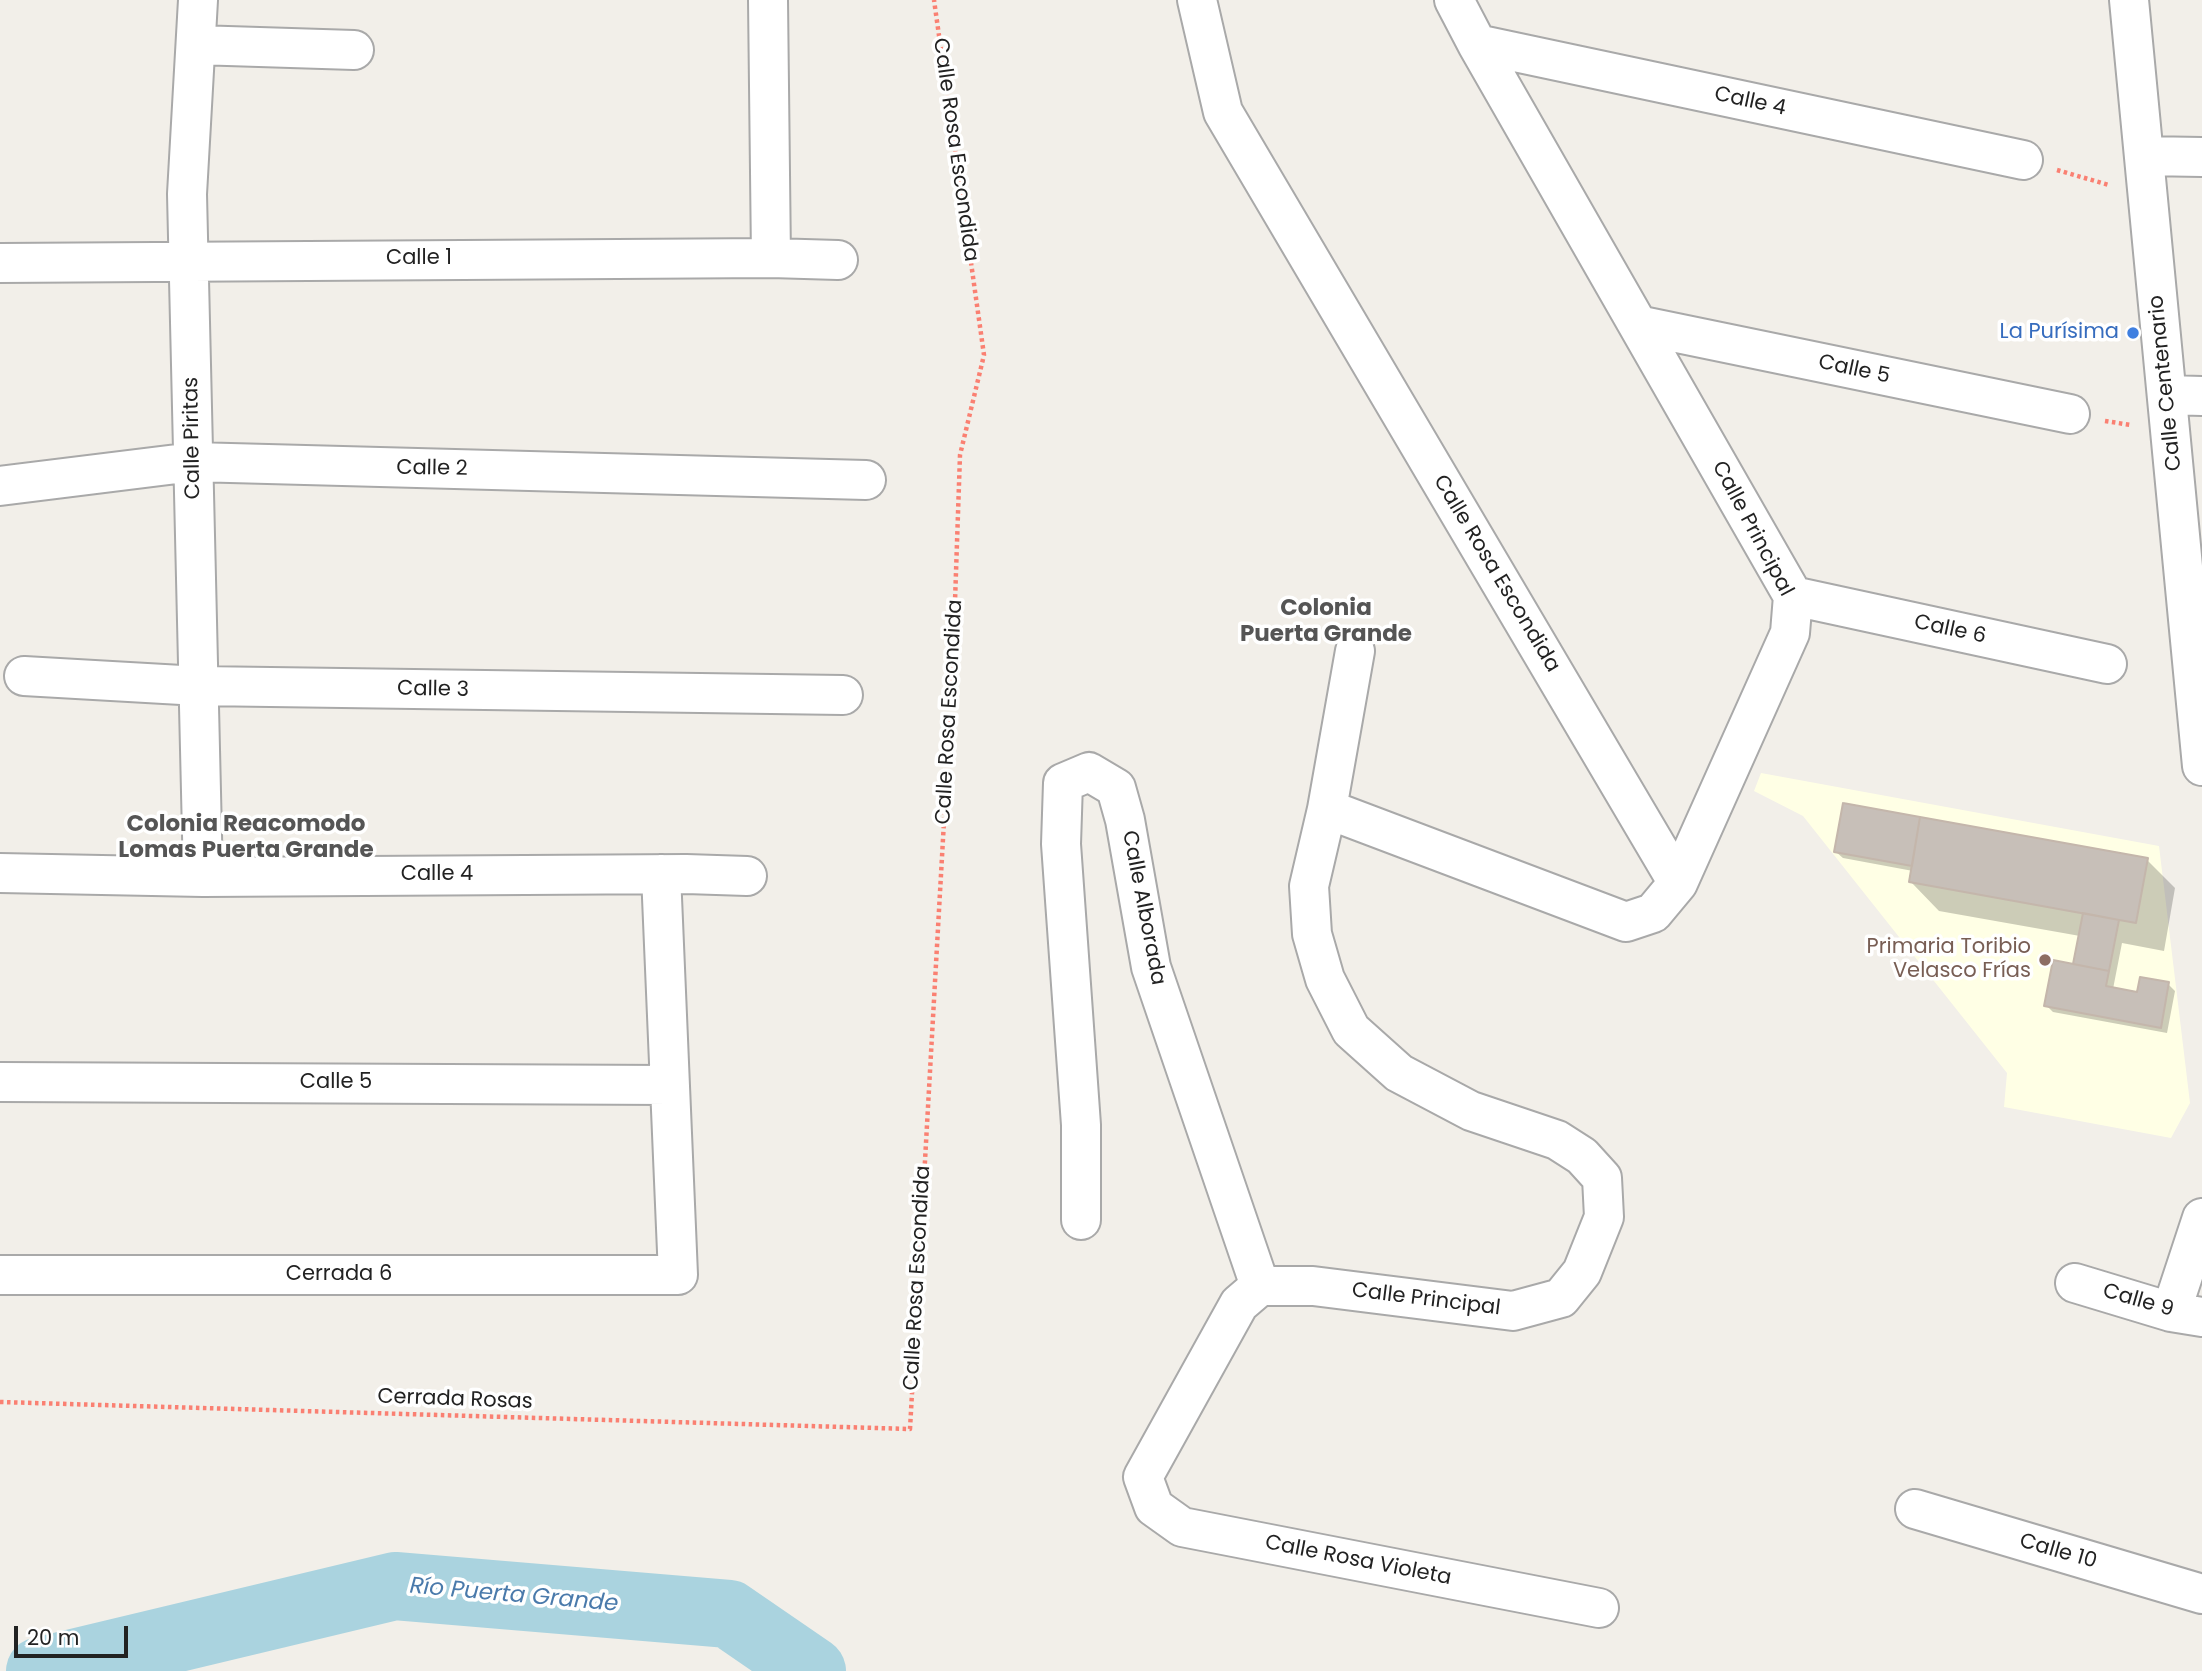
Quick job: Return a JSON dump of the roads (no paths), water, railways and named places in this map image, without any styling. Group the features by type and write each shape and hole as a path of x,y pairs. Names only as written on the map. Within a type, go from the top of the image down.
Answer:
{"street":[{"name":"Calle Piritas","path":"198,0 187,194 203,877"},
{"path":"768,0 771,258"},
{"name":"Calle Rosa Escondida","path":"1197,0 1223,112 1678,883"},
{"name":"Calle Principal","path":"1327,809 1626,922 1653,913 1678,883 1790,633 1793,596 1454,0"},
{"name":"Calle Centenario","path":"2129,0 2148,196 2184,395 2170,432 2196,633 2202,766"},
{"name":"Calle 4","path":"1477,44 2023,159"},
{"path":"196,45 354,50"},
{"path":"2144,156 2202,157"},
{"name":"Calle 1","path":"0,263 188,260 838,260"},
{"name":"Calle 5","path":"1638,325 2070,414"},
{"name":"Calle 2","path":"0,486 193,463 866,480"},
{"name":"Calle 6","path":"1793,596 2107,664"},
{"name":"Calle Principal","path":"1260,1286 1313,1286 1513,1311 1561,1298 1582,1272 1604,1217 1602,1178 1582,1156 1557,1140 1471,1111 1399,1073 1351,1030 1325,979 1312,934 1309,886 1327,809 1355,651"},
{"name":"Calle 3","path":"24,676 199,686 843,695"},
{"name":"Calle Alborada","path":"1081,1220 1081,1125 1061,844 1063,783 1089,772 1116,788 1125,820 1151,967 1260,1286"},
{"name":"Calle 4","path":"0,873 203,877 661,874 747,876"},
{"path":"661,874 670,1085"},
{"name":"Calle 5","path":"2,1082 670,1085"},
{"name":"Cerrada 6","path":"0,1275 678,1275 670,1085"},
{"path":"2187,1315 2202,1218"},
{"name":"Calle 9","path":"2075,1283 2187,1315"},
{"name":"Calle Rosa Violeta","path":"1260,1286 1239,1304 1143,1477 1154,1507 1182,1527 1599,1608"},
{"name":"Calle 10","path":"1915,1509 2202,1594"}],"waterway":[{"name":"Río Puerta Grande","path":"40,1671 395,1586 729,1614 812,1671"}],"place":[{"name":"La Purísima","path":"2133,333"},
{"name":"Primaria Toribio Velasco Frías","path":"2045,960"}],"district":[{"name":"Colonia Puerta Grande","path":"1326,622"},
{"name":"Colonia Reacomodo Lomas Puerta Grande","path":"246,838"}]}
